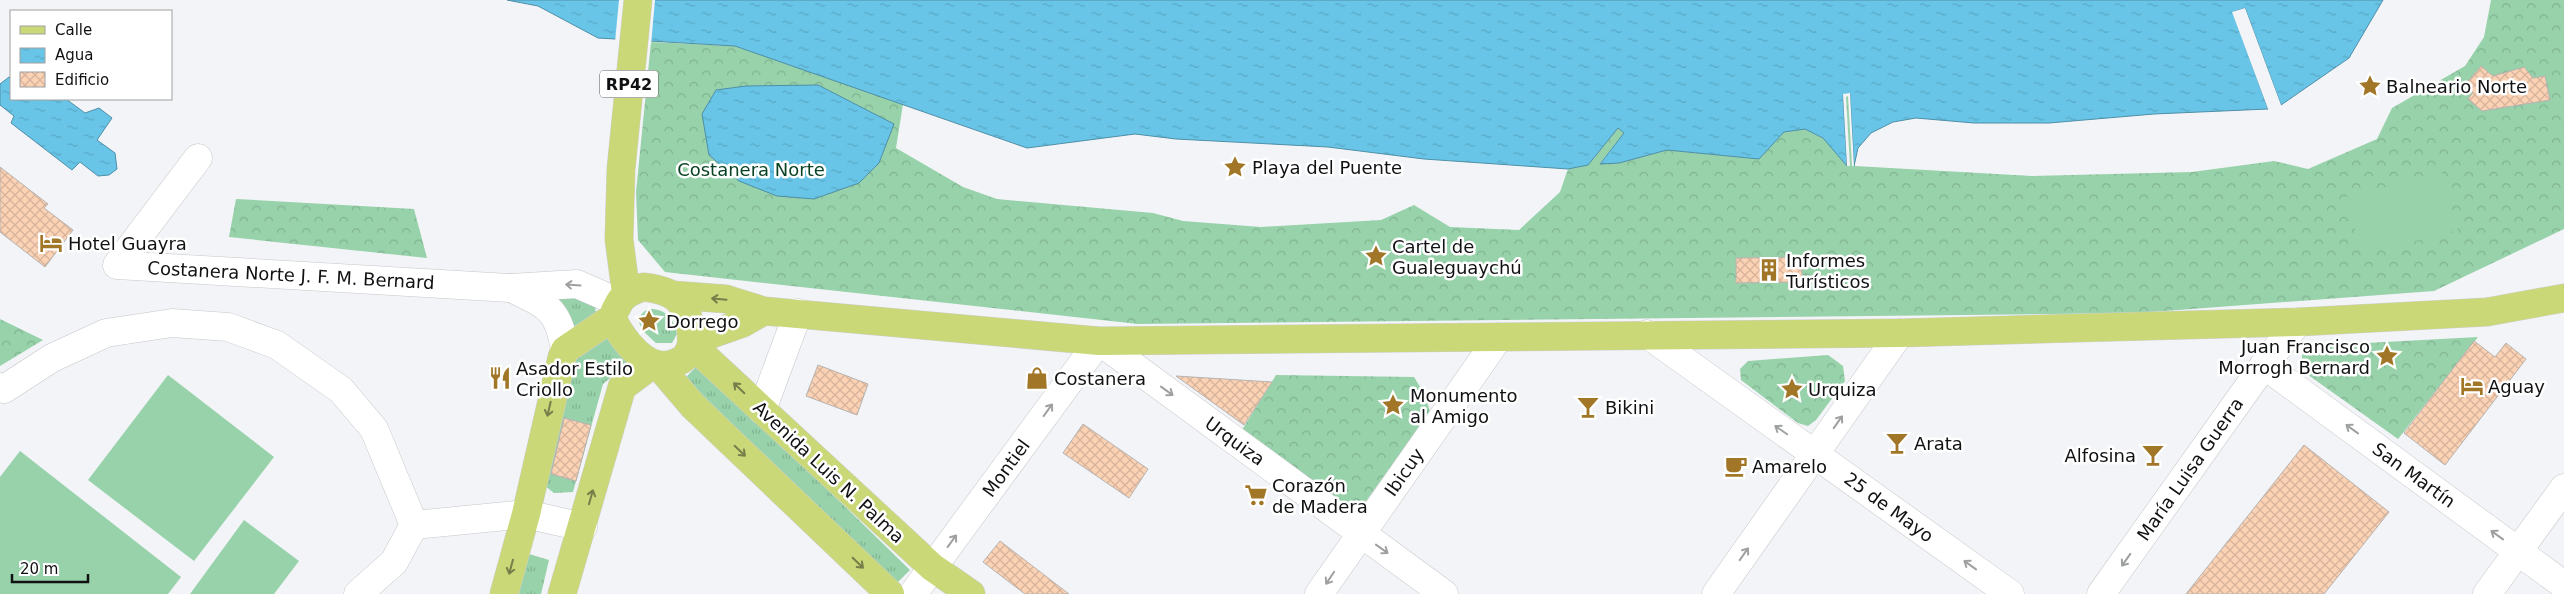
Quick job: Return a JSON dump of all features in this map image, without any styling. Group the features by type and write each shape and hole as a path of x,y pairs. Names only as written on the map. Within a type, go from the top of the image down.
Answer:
{"main road":[{"name":"RP42","path":"619,304 621,169 638,0"},
{"path":"504,594 526,514 556,378 565,350 619,304 643,287 661,289 673,295 689,313 692,343 685,358 671,365 656,364 622,388 562,594"},
{"path":"673,295 726,299 764,311 1099,341 1647,334 1900,333 2298,322 2487,312 2564,298"},
{"path":"619,304 628,344 656,364 693,406 890,594"},
{"path":"692,343 743,323 764,311"},
{"name":"Avenida Luis N. Palma","path":"692,343 932,567 971,594"}],"street":[{"name":"Costanera Norte J. F. M. Bernard","path":"198,158 116,265 510,288 577,284 619,304"},
{"name":"Costanera Norte J. F. M. Bernard","path":"510,288 541,302 553,312 562,331 565,350"},
{"path":"762,410 798,313"},
{"name":"María Luisa Guerra","path":"2101,594 2264,365 2298,322"},
{"path":"0,387 4,389 52,358 106,334 172,323 228,327 277,344 340,390 374,429 414,525"},
{"path":"1716,594 1900,333"},
{"name":"25 de Mayo","path":"1647,334 2010,594"},
{"name":"Ibicuy","path":"1319,594 1498,337"},
{"name":"Urquiza","path":"1099,341 1444,594"},
{"name":"Montiel","path":"913,594 1099,341"},
{"name":"San Martín","path":"2264,365 2564,585"},
{"path":"2487,594 2564,488"},
{"path":"414,525 526,514 583,527"},
{"path":"358,594 394,562 414,525"}],"green space":[{"name":"Costanera Norte","path":"2491,0 2564,0 2564,229 2434,291 2138,313 1138,324 665,272 638,240 636,192 651,42 735,46 903,104 896,148 963,187 997,199 1153,213 1183,221 1261,227 1381,220 1414,205 1450,227 1519,230 1560,192 1568,169 1588,165 1618,128 1624,133 1600,163 1619,163 1667,150 1759,159 1784,132 1805,129 1823,138 1847,165 1843,94 1850,93 1855,166 2032,176 2192,172 2274,161 2308,169 2377,139 2392,108 2465,66 2484,37"},
{"path":"2442,172 2458,230 2362,255 2346,197"},
{"path":"236,199 414,209 427,258 229,237"},
{"path":"552,296 594,297 596,314 594,318 568,329"},
{"path":"648,309 664,312 674,323 677,334 672,343 656,343 644,331 639,322 642,313"},
{"path":"0,319 43,340 0,366"},
{"path":"608,332 631,361 603,384 573,492 554,493 540,482 557,416 578,354"},
{"path":"2478,337 2398,439 2304,372 2301,362 2303,352 2311,346"},
{"path":"1828,355 1843,366 1845,381 1816,420 1808,426 1798,423 1741,380 1740,369 1748,361"},
{"path":"699,364 910,570 896,584 685,378"},
{"path":"168,375 274,457 194,561 88,480"},
{"path":"1276,375 1414,377 1425,395 1430,412 1364,504 1349,508 1242,430"},
{"path":"20,451 181,577 168,594 0,594 0,477"},
{"path":"244,520 299,561 274,594 190,594"},
{"path":"529,554 549,560 541,594 518,594"}],"water":[{"path":"507,0 2383,0 2349,58 2281,105 2245,8 2233,12 2268,109 2154,114 2049,123 1974,123 1916,118 1893,122 1871,133 1858,148 1854,166 1850,94 1843,95 1847,166 1823,138 1805,129 1784,132 1759,159 1667,150 1619,163 1600,164 1624,133 1618,128 1588,165 1568,169 1424,159 1328,147 1176,139 1135,134 1027,148 735,46 598,38 538,6"},
{"path":"10,78 10,100 67,100 85,113 99,108 112,118 97,140 115,153 117,169 109,175 98,176 80,162 72,170 11,123 14,116 0,105 0,84"},
{"path":"818,85 894,124 879,163 859,183 814,199 777,196 739,181 709,155 702,114 716,90 746,86"}],"pier":[{"path":"619,0 655,0 651,45 615,42"},
{"path":"2245,8 2281,105 2279,106 2244,11 2236,13 2270,108 2268,109 2232,12"},
{"path":"1850,93 1854,166 1852,166 1848,96 1846,97 1850,166 1847,166 1843,94"}],"building":[{"path":"2481,66 2493,76 2524,67 2533,78 2545,76 2550,100 2482,111 2468,99 2473,92 2465,85"},
{"path":"0,167 48,204 44,208 73,230 45,267 0,232"},
{"name":"Informes Turísticos","path":"1802,257 1802,282 1736,283 1736,258"},
{"name":"Aguay","path":"2474,341 2495,357 2506,343 2526,359 2445,465 2404,433"},
{"path":"818,365 868,384 857,415 806,396"},
{"path":"1176,376 1272,382 1244,425"},
{"path":"564,418 591,425 576,481 551,474"},
{"path":"1083,424 1148,469 1129,498 1063,453"},
{"path":"2304,445 2389,512 2324,594 2186,594"},
{"path":"1000,541 1069,594 1025,594 983,562"}],"place":[{"name":"Balneario Norte","path":"2370,86"},
{"name":"Playa del Puente","path":"1235,167"},
{"name":"Hotel Guayra","path":"51,243"},
{"name":"Cartel de Gualeguaychú","path":"1376,256"},
{"name":"Informes Turísticos","path":"1769,270"},
{"name":"Dorrego","path":"649,321"},
{"name":"Juan Francisco Morrogh Bernard","path":"2387,356"},
{"name":"Asador Estilo Criollo","path":"500,378"},
{"name":"Costanera","path":"1037,378"},
{"name":"Aguay","path":"2472,386"},
{"name":"Urquiza","path":"1792,389"},
{"name":"Monumento al Amigo","path":"1393,405"},
{"name":"Bikini","path":"1588,407"},
{"name":"Arata","path":"1897,443"},
{"name":"Alfosina","path":"2153,455"},
{"name":"Amarelo","path":"1736,466"},
{"name":"Corazón de Madera","path":"1256,495"}]}
